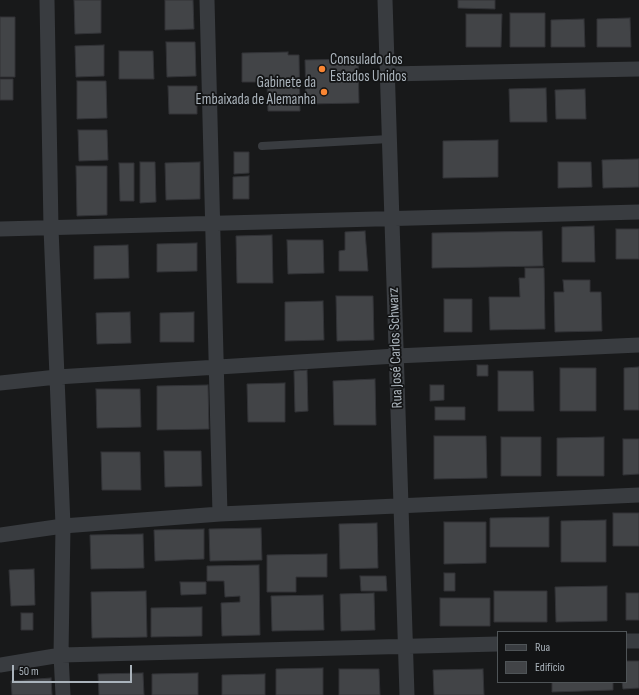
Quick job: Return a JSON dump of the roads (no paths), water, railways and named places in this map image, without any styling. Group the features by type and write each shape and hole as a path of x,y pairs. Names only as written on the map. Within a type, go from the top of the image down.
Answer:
{"street":[{"path":"47,0 51,228 63,526 61,654 63,695"},
{"path":"207,0 220,514"},
{"name":"Rua José Carlos Schwarz","path":"385,0 407,695"},
{"path":"387,74 639,69"},
{"path":"0,229 639,212"},
{"path":"0,383 57,377 396,356 639,345"},
{"path":"0,535 63,526 220,514 639,495"},
{"path":"627,641 639,641"},
{"path":"0,665 61,654 497,644"}],"lane":[{"path":"262,146 389,139"}],"place":[{"name":"Consulado dos Estados Unidos","path":"322,69"},
{"name":"Gabinete da Embaixada de Alemanha","path":"324,92"}]}
